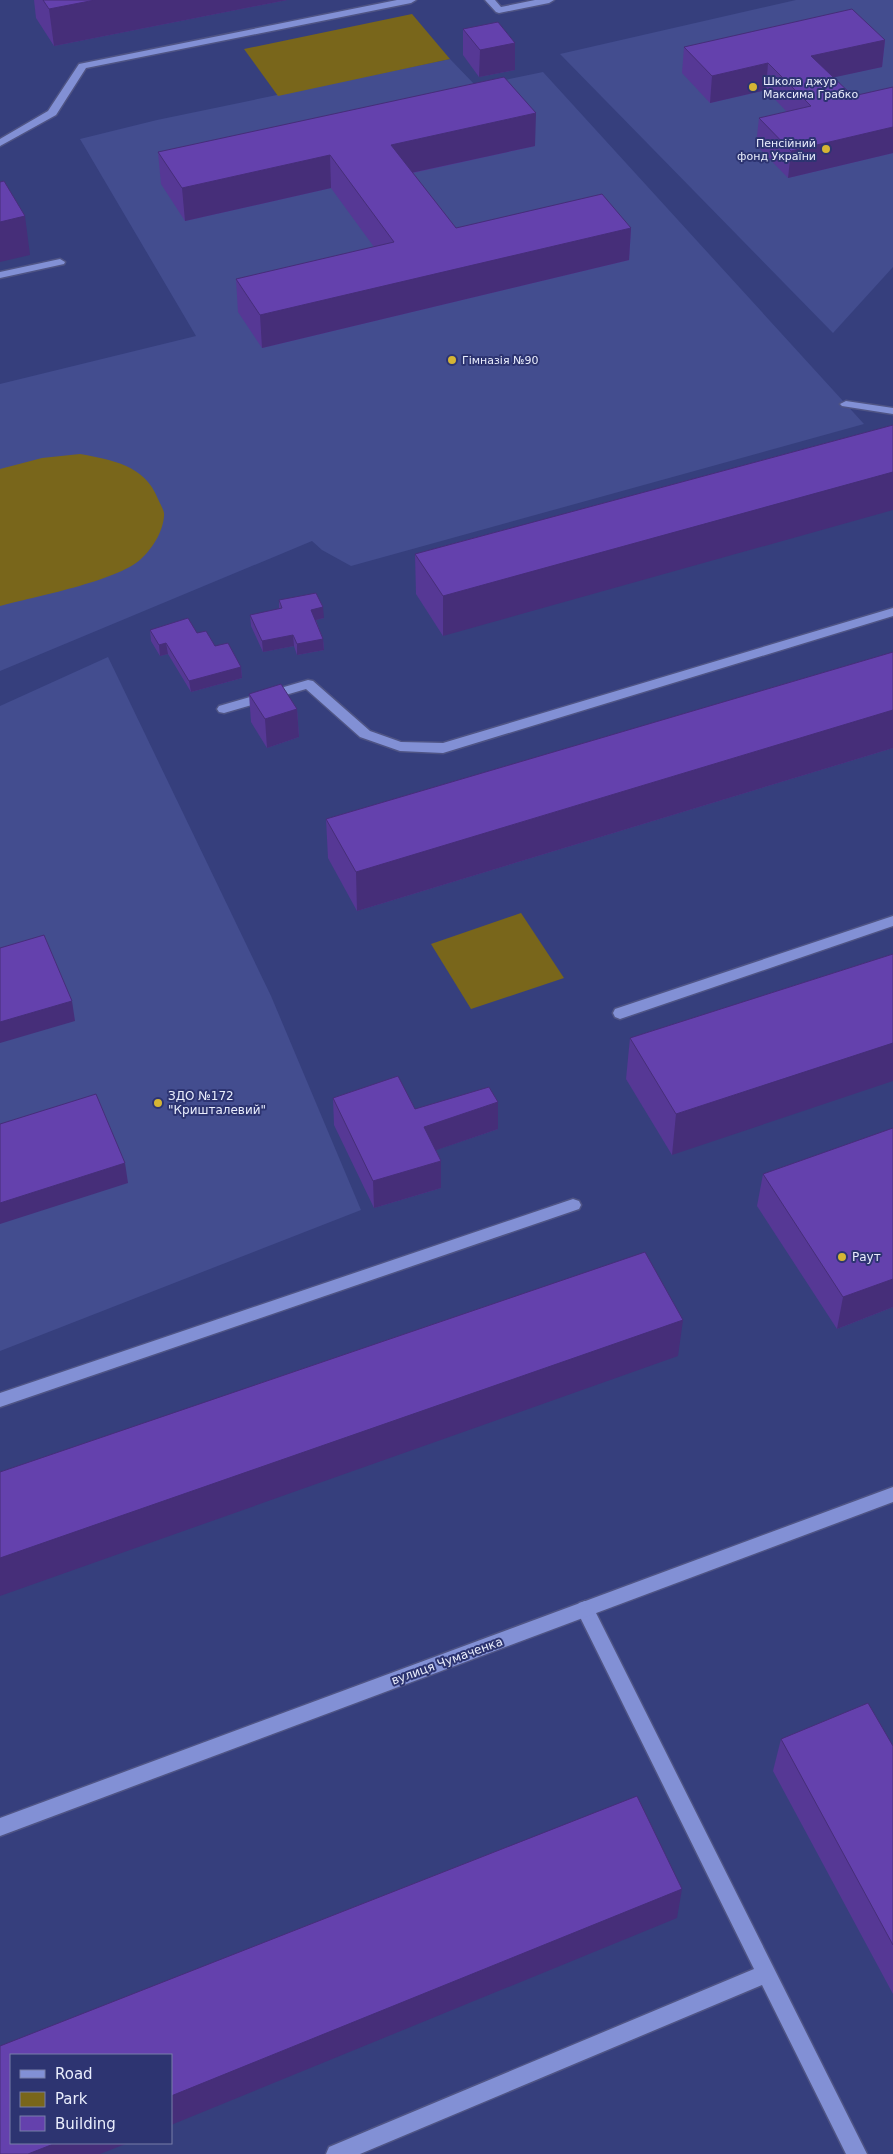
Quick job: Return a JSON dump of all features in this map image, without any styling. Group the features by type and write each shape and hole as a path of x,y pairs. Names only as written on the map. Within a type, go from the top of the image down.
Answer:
{"street":[{"path":"0,143 52,113 83,66 411,0"},
{"path":"490,0 499,10 549,0"},
{"path":"0,275 60,262"},
{"path":"846,404 893,411"},
{"path":"224,709 308,684 365,734 400,746 443,748 893,612"},
{"path":"620,1013 893,920"},
{"path":"0,1400 573,1205"},
{"name":"вулиця Чумаченка","path":"0,1827 893,1494"},
{"path":"585,1609 857,2154"},
{"path":"336,2154 767,1973"}],"shaded area":[{"path":"796,0 893,0 893,267 833,333 560,54"},
{"name":"Гімназія №90","path":"450,59 476,86 543,72 864,424 351,566 322,550 312,541 0,671 0,384 196,336 80,139 157,120"},
{"name":"ЗДО №172 \"Кришталевий\"","path":"108,657 271,996 361,1210 0,1351 0,706"}],"green space":[{"path":"412,14 450,59 278,96 244,49"},
{"path":"80,454 126,466 145,478 164,512 162,528 156,540 141,559 130,567 114,574 74,587 0,606 0,469 42,458"},
{"path":"521,913 564,978 471,1009 431,944"}],"building":[{"path":"43,0 95,0 49,9"},
{"path":"852,9 885,40 811,56 853,96 893,87 893,127 791,151 759,118 811,106 768,63 712,76 684,47"},
{"path":"498,22 515,43 480,50 463,29"},
{"path":"504,77 536,113 391,145 456,228 602,194 631,228 260,315 236,279 394,242 330,155 182,188 158,152"},
{"path":"4,181 25,216 0,222 0,182"},
{"path":"893,425 893,472 443,596 415,554"},
{"path":"316,593 323,607 311,610 323,639 297,644 293,635 262,641 250,615 282,608 279,600"},
{"path":"188,618 197,633 206,631 215,646 228,643 241,667 189,681 166,643 159,645 150,630"},
{"path":"893,652 893,710 356,872 326,819"},
{"path":"281,684 297,709 265,719 249,694"},
{"path":"44,935 72,1001 0,1022 0,948"},
{"path":"893,954 893,1043 676,1114 630,1038"},
{"path":"398,1076 415,1109 489,1087 498,1102 424,1127 441,1161 373,1181 333,1098"},
{"path":"96,1094 125,1163 0,1203 0,1124"},
{"name":"Раут","path":"893,1128 893,1279 843,1297 763,1174"},
{"path":"645,1252 683,1320 0,1558 0,1472"},
{"path":"868,1703 893,1746 893,1945 781,1739"},
{"path":"637,1796 682,1889 172,2096 172,2054 10,2054 10,2144 53,2144 28,2154 0,2154 0,2046"}],"place":[{"name":"Школа джур Максима Грабко","path":"753,87"},
{"name":"Пенсійний фонд України","path":"826,149"},
{"name":"Гімназія №90","path":"452,360"},
{"name":"ЗДО №172 \"Кришталевий\"","path":"158,1103"},
{"name":"Раут","path":"842,1257"}]}
